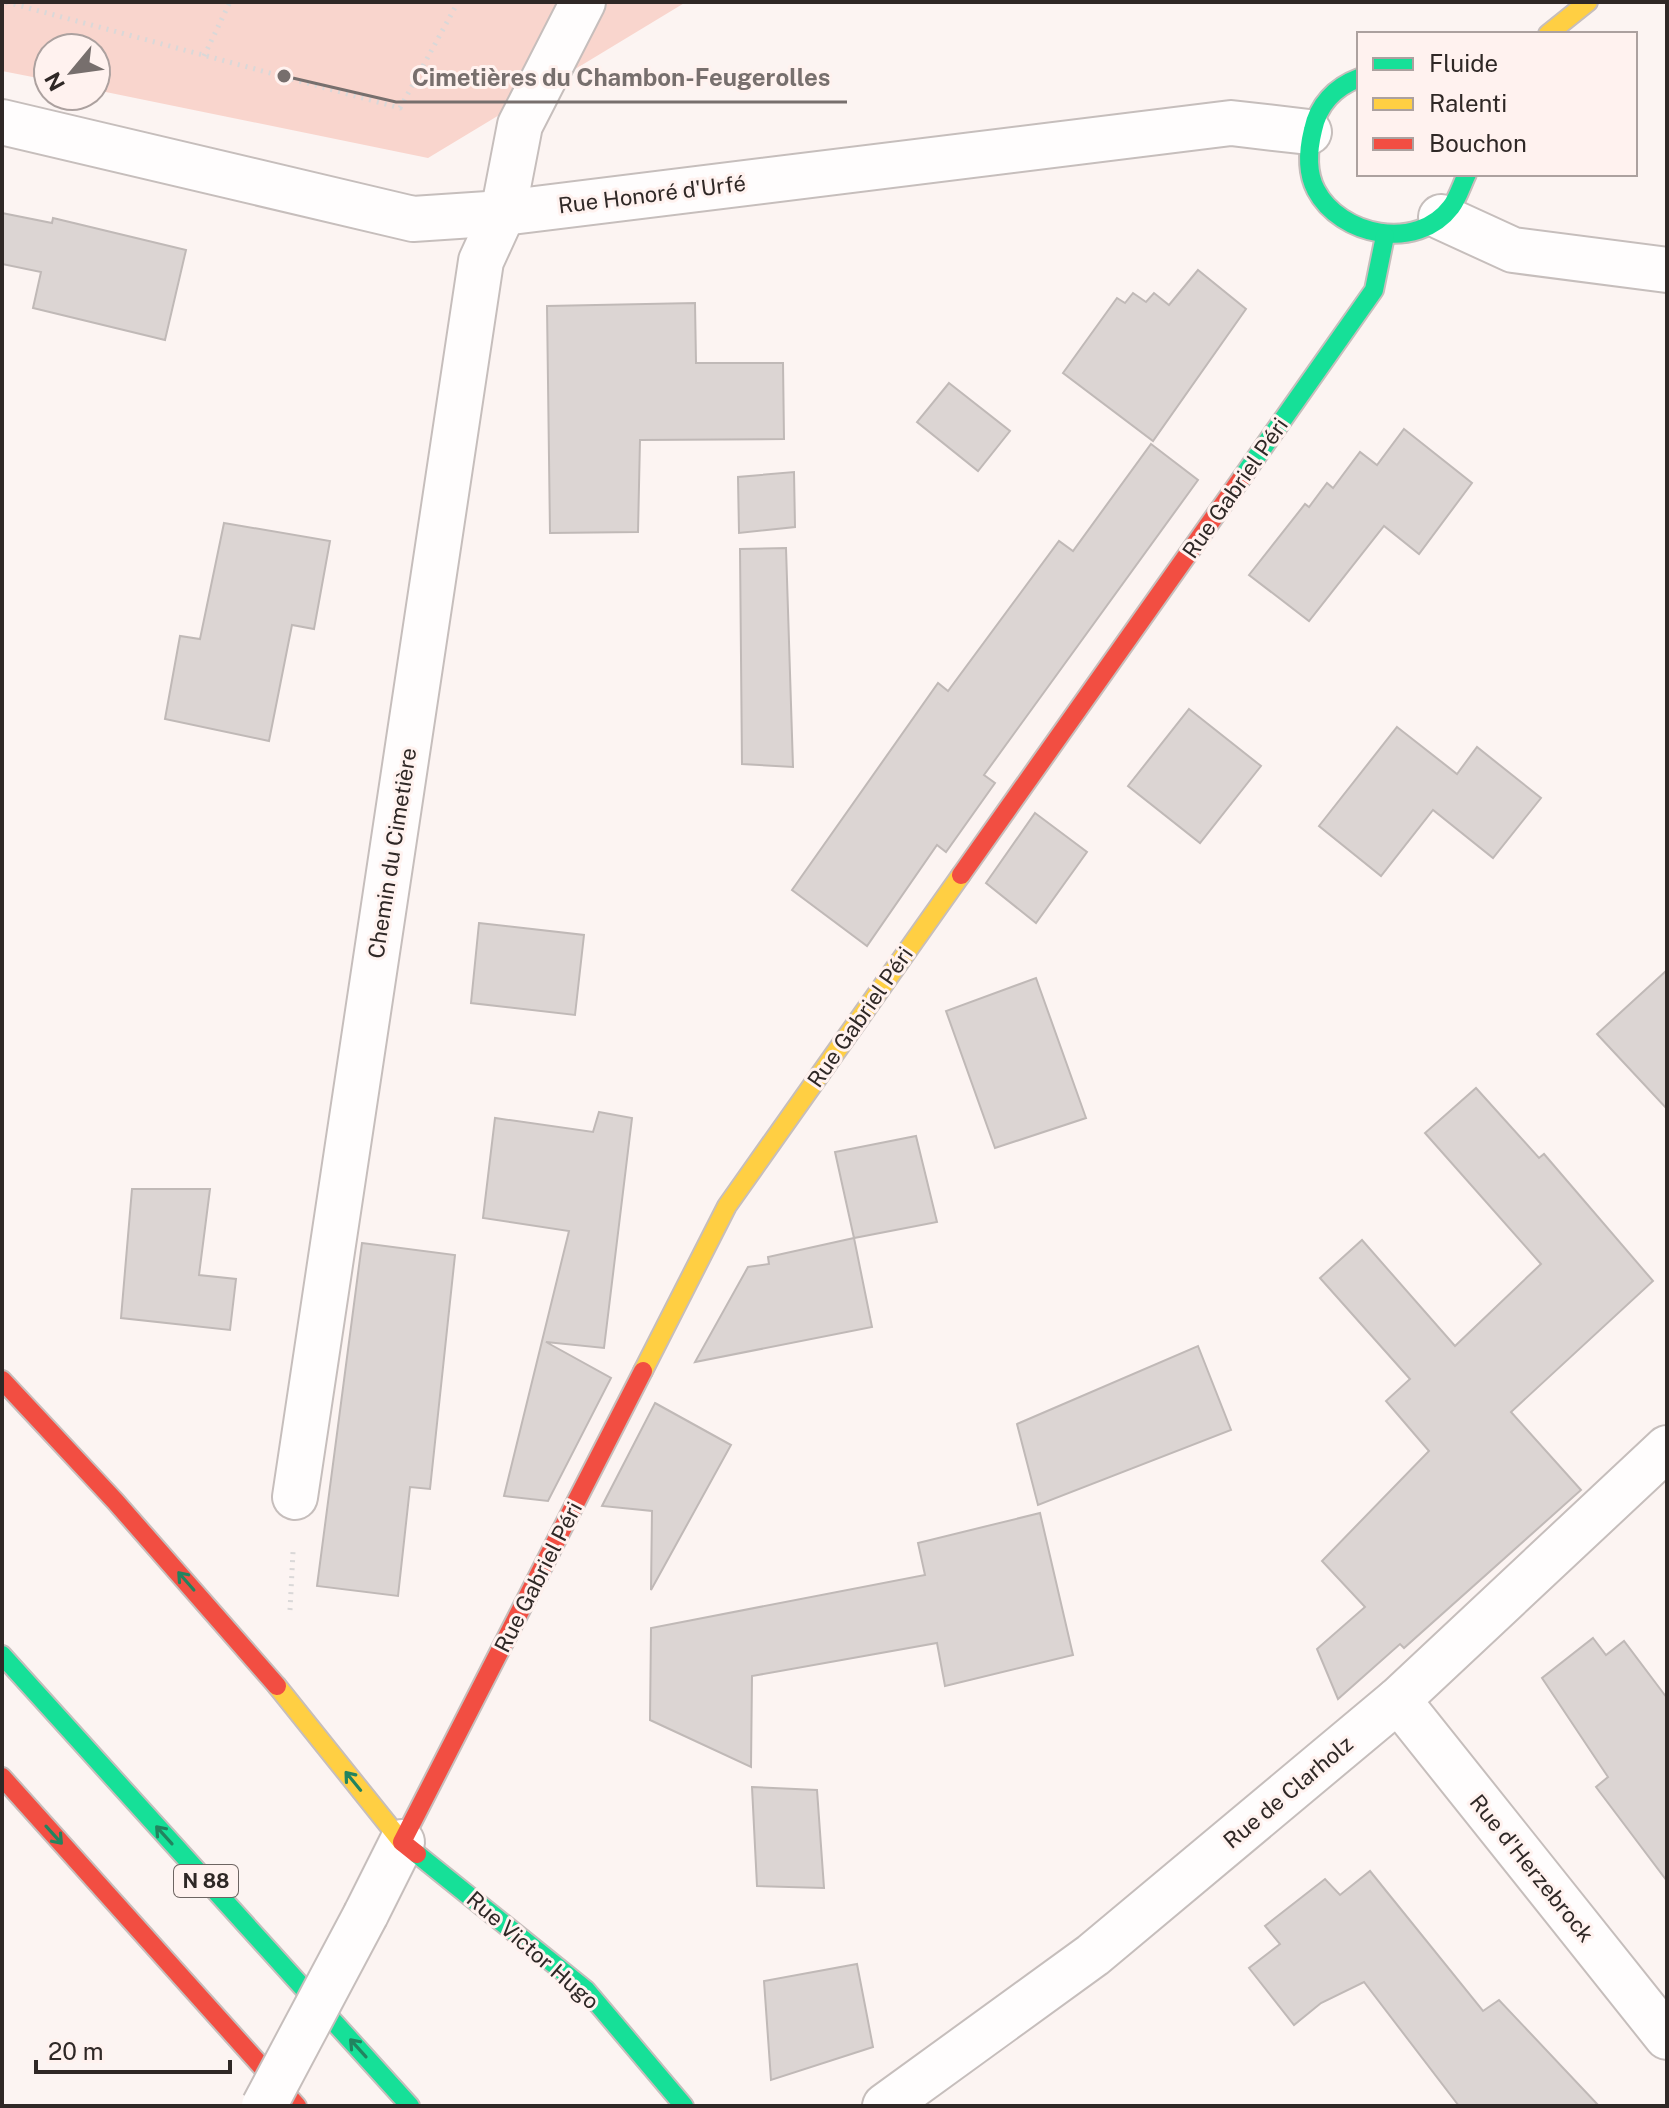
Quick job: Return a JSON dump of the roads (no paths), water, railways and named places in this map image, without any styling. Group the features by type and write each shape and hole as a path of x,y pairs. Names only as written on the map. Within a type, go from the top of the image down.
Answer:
{"main road":[{"path":"1550,32 1588,2"},
{"path":"1357,79 1332,93 1318,111 1309,132 1306,157 1311,181 1322,203 1340,219 1361,231 1385,236 1423,228 1441,217 1457,200 1466,176"},
{"name":"Rue Gabriel Péri","path":"402,1842 727,1206 1374,290 1385,236"},
{"name":"Rue Victor Hugo","path":"2,1380 115,1501 261,1666 402,1842 586,1990 684,2106"},
{"name":"N 88","path":"2,1655 410,2106"},
{"path":"2,1777 297,2106"}],"street":[{"name":"Chemin du Cimetière","path":"295,1497 481,261 503,213 520,125 583,2"},
{"name":"Rue Honoré d'Urfé","path":"2,122 413,219 503,213 1231,123 1309,132"},
{"path":"1441,217 1513,250 1667,270"},
{"name":"Rue de Clarholz","path":"885,2106 1093,1955 1398,1700 1667,1448"},
{"name":"Rue d'Herzebrock","path":"1398,1700 1667,2037"},
{"path":"264,2106 402,1842"}],"place":[{"name":"Cimetières du Chambon-Feugerolles","path":"284,76"}]}
